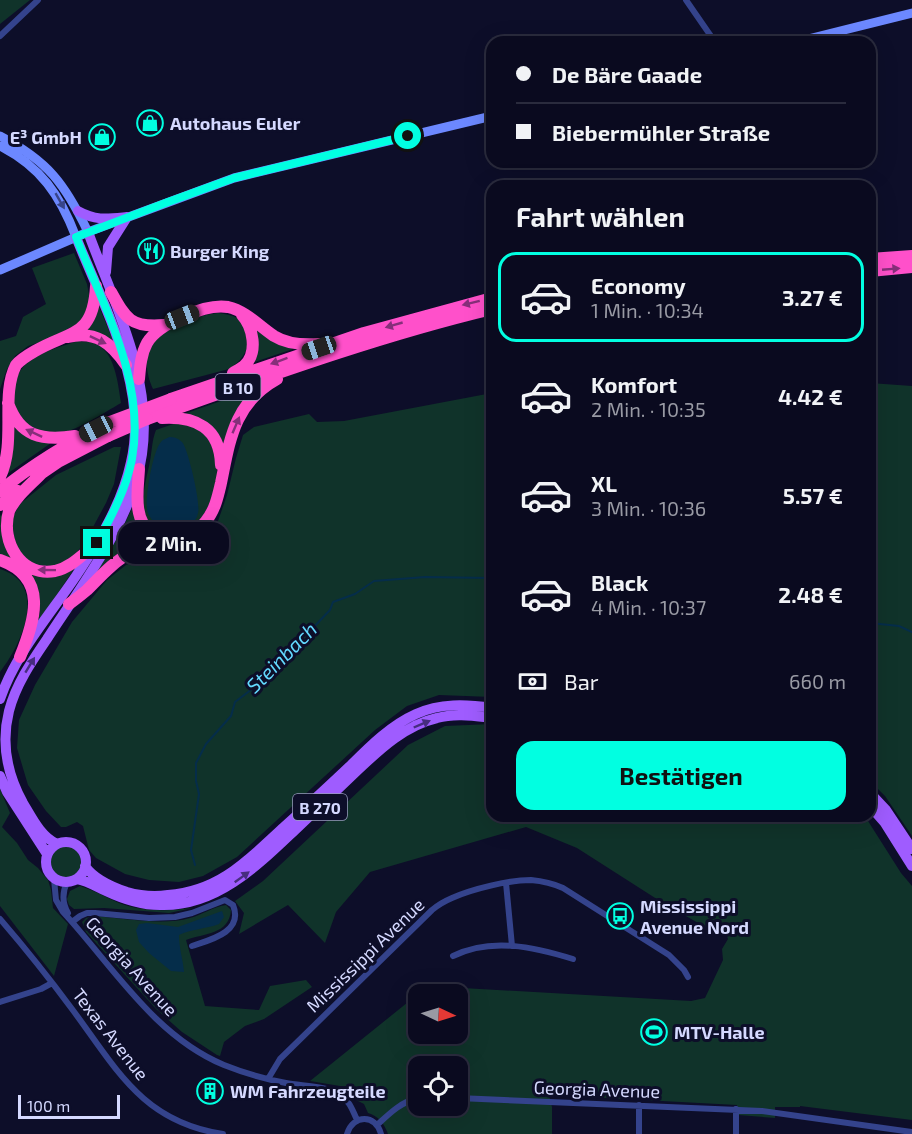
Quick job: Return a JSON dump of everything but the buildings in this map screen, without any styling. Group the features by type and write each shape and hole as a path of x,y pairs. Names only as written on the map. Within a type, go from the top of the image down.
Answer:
{"highway":[{"path":"876,259 912,256"},
{"path":"876,270 912,267"},
{"path":"0,477 4,468 7,446 5,393 11,373 25,356 75,332 86,323 101,282"},
{"path":"111,292 127,317 134,322 148,326 164,325 203,309 229,308 249,317 284,341 313,345 335,343"},
{"name":"B 10","path":"0,491 34,464 85,434 147,419 171,409 218,383 335,343 486,300"},
{"name":"B 10","path":"0,505 42,473 108,430 305,364 407,332 486,311"},
{"path":"218,383 245,365 250,357 253,340 245,318 239,312"},
{"path":"140,379 146,344 164,325"},
{"path":"62,339 84,335 95,337 117,352 126,365"},
{"path":"69,604 111,566 133,552 177,541 193,534 207,521 217,500 232,431 243,409 266,386 305,364"},
{"path":"5,393 11,412 24,428 33,434 50,438 85,434"},
{"path":"171,409 180,418 205,427 214,437 219,448 221,481"},
{"path":"140,469 138,510 145,527 164,538 177,541"},
{"path":"42,473 14,502 9,513 6,537 9,548 16,558 25,566 53,571 68,567 97,543"},
{"path":"0,560 20,571 30,583 34,597 35,609 32,624 20,657"}],"main road":[{"path":"78,211 96,218 127,217"},
{"path":"101,282 108,247 127,217"},
{"path":"0,699 20,657 97,543 118,502 132,461 135,435 134,408 126,365 88,232"},
{"path":"57,844 47,854 46,868 54,879 72,880 82,873 85,857 78,847 52,842 20,798 6,758 5,741 8,718 24,675 123,515 140,469 144,433 140,379 128,337 111,292 101,282 76,237"},
{"name":"B 270","path":"85,866 94,876 113,886 142,895 177,895 215,883 243,863 387,732 414,715 431,708 472,705 486,707"},
{"name":"B 270","path":"72,880 148,905 179,905 199,900 229,886 260,863 374,755 401,734 439,717 460,715 486,717"},
{"path":"0,776 47,854"},
{"path":"876,799 886,810 912,849"},
{"path":"876,813 912,866"}],"street":[{"path":"0,36 38,0"},
{"path":"686,0 710,36"},
{"path":"820,36 912,13"},
{"path":"0,270 88,232 234,178 486,117"},
{"path":"0,136 44,165 65,189 88,232"},
{"path":"0,146 30,165 47,182 61,203 76,237"},
{"name":"Georgia Avenue","path":"54,879 58,904 140,1001 174,1034 198,1052 236,1070 338,1093 349,1104 357,1120"},
{"name":"Georgia Avenue","path":"72,880 63,892 64,904 72,922"},
{"name":"Mississippi Avenue","path":"268,1079 280,1059 432,910 450,898 506,883 538,881 563,888 669,955 688,977"},
{"path":"506,883 512,946"},
{"path":"72,922 87,914 149,918 175,917 225,900 233,905 236,915 229,930 192,946"},
{"name":"Texas Avenue","path":"0,919 52,983 132,1089 168,1117 207,1133 223,1134"},
{"path":"453,956 479,947 512,946 544,950 573,959"},
{"path":"0,1002 41,989 52,983"},
{"name":"Georgia Avenue","path":"468,1099 762,1111 912,1132"},
{"path":"377,1125 408,1101"},
{"path":"639,1105 639,1134"},
{"path":"735,1109 736,1134"},
{"path":"347,1134 351,1126 361,1119 370,1120 377,1125 381,1134"}],"green space":[{"path":"0,0 30,0 0,24"},
{"path":"74,253 87,284 90,300 83,321 49,339 28,346 15,356 7,369 0,389 0,341 16,336 23,317 46,304 32,268"},
{"path":"98,304 115,345 82,331"},
{"path":"218,313 237,318 242,323 248,338 246,350 235,365 229,369 153,389 147,358 154,340 185,322"},
{"path":"253,324 293,349 249,364"},
{"path":"78,341 93,343 106,352 114,368 121,403 89,422 63,433 55,434 36,429 19,417 16,411 13,398 17,377 30,361 42,354"},
{"path":"876,383 912,386 912,836 885,796 876,787"},
{"path":"252,390 223,450 206,421 184,414"},
{"path":"486,394 486,697 439,695 407,706 375,730 237,857 203,876 179,882 149,880 125,874 96,858 89,850 83,826 77,822 61,827 46,811 28,785 17,748 19,720 35,685 72,622 107,580 126,565 152,554 190,546 206,535 218,521 243,435 254,427 309,414 317,422 344,421"},
{"path":"9,418 51,443 7,474 11,460"},
{"path":"179,422 201,430 211,439 217,463 217,475 209,504 198,521 183,532 172,534 161,531 146,518 143,500 156,430"},
{"path":"114,447 121,447 114,484 86,540 75,555 67,562 53,566 36,565 26,561 14,542 12,518 21,503 56,475"},
{"path":"133,506 162,542 93,576 121,532"},
{"path":"4,512 4,535 21,566 74,569 37,624 40,612 39,600 0,556 0,516"},
{"path":"0,569 15,577 24,587 27,616 16,646 0,672"},
{"path":"486,724 486,822 869,822 901,873 912,886 912,1120 800,1106 775,1107 775,1118 738,1115 737,1105 549,1095 552,1107 552,1134 388,1134 380,1120 368,1113 364,1104 356,1100 346,1087 310,1081 408,1002 408,1044 468,1044 468,988 691,1001 705,998 723,960 722,949 728,939 726,933 719,929 707,928 663,903 577,848 526,827 370,872 336,912 325,943 288,905 239,934 244,913 235,901 263,881 408,745 445,726"},
{"path":"0,789 10,813 2,827 17,843 28,860 48,880 53,908 68,924 54,976 0,906"},
{"path":"66,846 77,851 82,862 77,873 66,878 55,873 50,862 55,851"},
{"path":"80,886 136,908 165,910 193,908 169,913 104,908 74,909 69,905 67,899 70,891"},
{"path":"226,905 231,910 226,924 221,929 186,940 205,1006 259,1010 270,986 306,980 312,987 264,1019 245,1026 224,1042 220,1056 182,1032 156,1009 86,932 82,922 94,916 129,920 179,920"}],"water":[{"path":"169,437 179,440 185,446 198,499 198,513 195,520 191,525 178,529 158,525 152,520 147,510 148,485 155,454 162,441"},
{"path":"222,911 224,917 219,924 179,935 184,972 171,971 139,942 136,930 139,924 178,927"}],"waterway":[{"name":"Steinbach","path":"195,865 191,850 199,794 196,763 206,744 231,716 235,702 264,680 285,650 311,630 330,610 333,602 355,594 374,581 425,577 486,578"},
{"name":"Steinbach","path":"876,624 899,626 912,632"}],"place":[{"name":"Autohaus Euler","path":"150,123"},
{"name":"E³ GmbH","path":"102,137"},
{"name":"Burger King","path":"151,251"},
{"name":"Mississippi Avenue Nord","path":"620,916"},
{"name":"MTV-Halle","path":"654,1032"},
{"name":"WM Fahrzeugteile","path":"210,1091"}],"route":[{"path":"97,543 118,502 132,461 134,408 126,365 117,337 76,237 234,178 408,136"}]}
